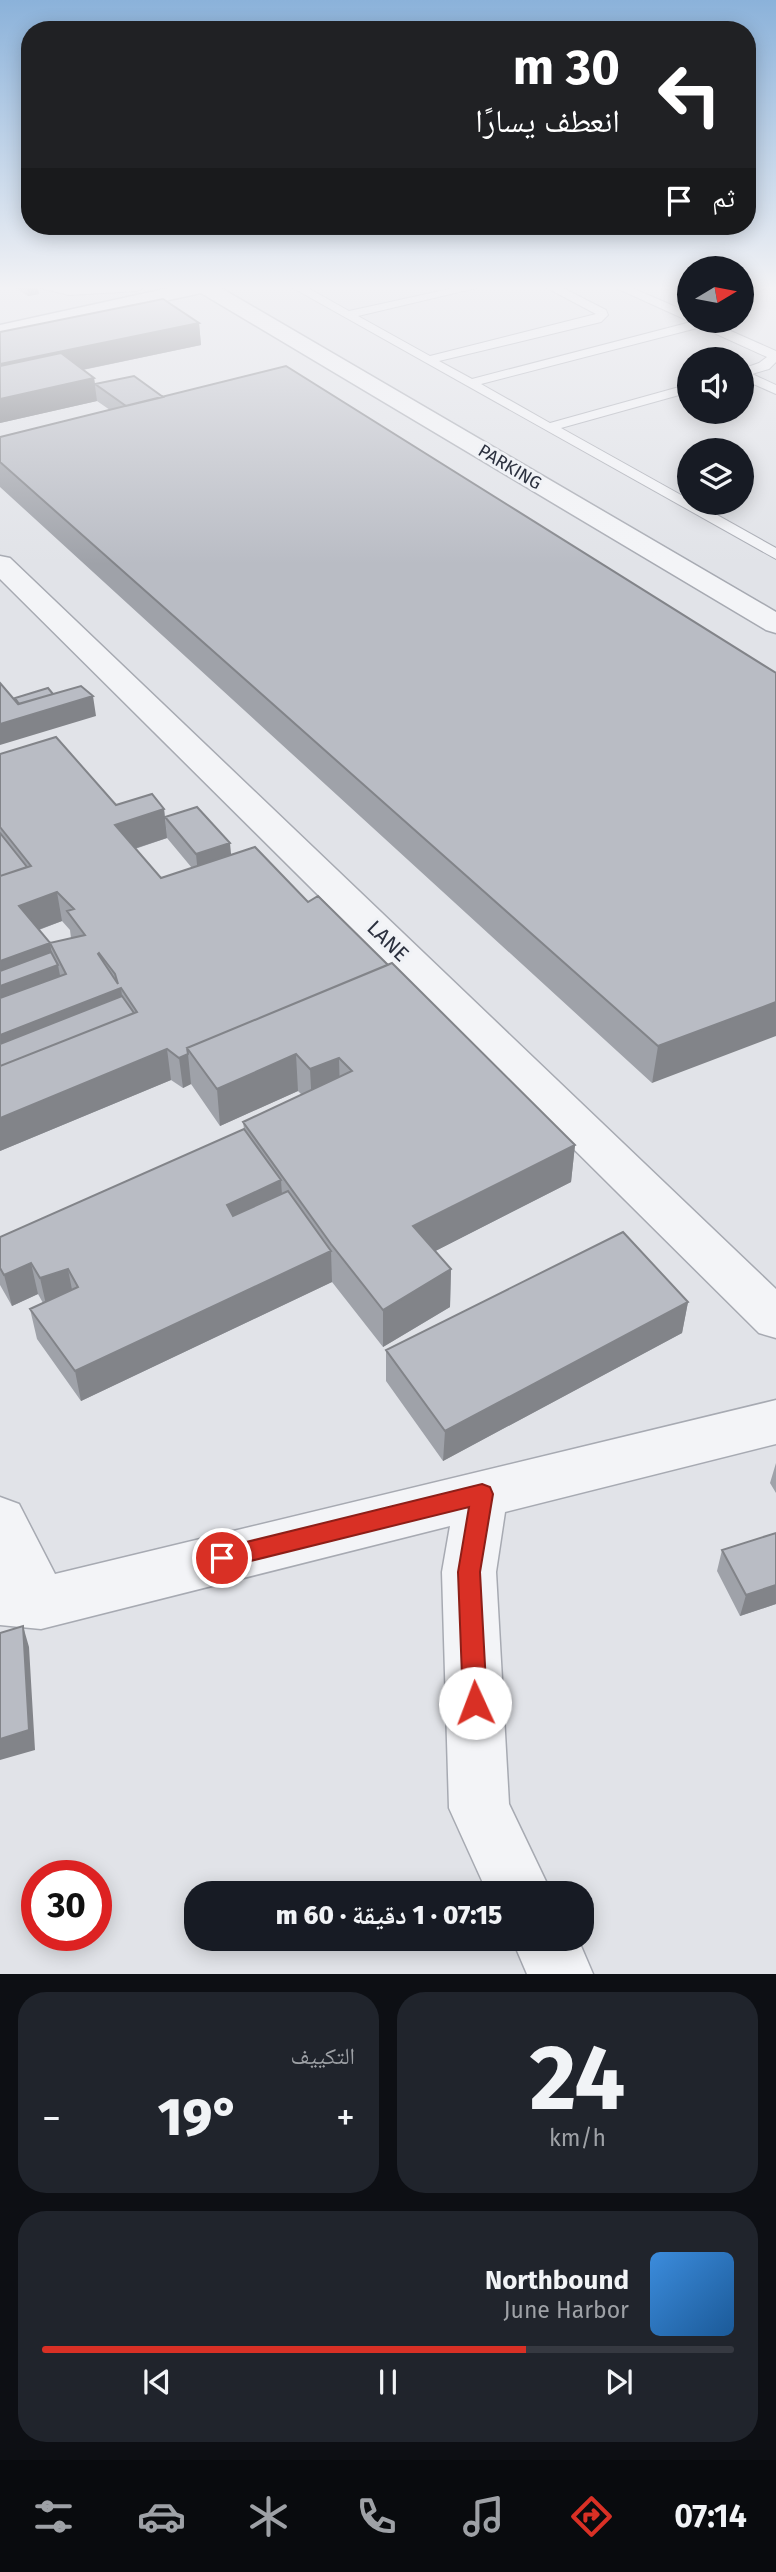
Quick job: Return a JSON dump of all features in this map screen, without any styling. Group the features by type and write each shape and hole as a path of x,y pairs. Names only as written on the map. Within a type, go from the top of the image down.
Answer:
{"street":[{"name":"PARKING","path":"363,380 776,624"},
{"name":"LANE","path":"0,564 776,1319"},
{"path":"0,1521 20,1601 482,1494 776,1422"},
{"path":"482,1494 469,1572 479,1808 516,1881"},
{"path":"550,1951 561,1973"}],"lane":[{"path":"466,380 776,554"},
{"path":"471,383 481,380"},
{"path":"756,380 776,390"},
{"path":"550,428 677,392"}],"building":[{"path":"0,380 85,380 0,399"},
{"path":"114,380 140,380 163,397 126,406 95,384"},
{"path":"229,380 309,380 776,673 776,1002 658,1046 0,462 0,437"},
{"path":"0,683 18,704 81,686 93,696 0,724"},
{"path":"48,688 53,694 19,704 15,698"},
{"path":"56,737 116,805 152,794 164,809 115,825 161,878 255,847 308,902 318,896 388,965 187,1048 188,1054 179,1058 167,1049 0,1118 0,1066 137,1012 121,988 0,1035 0,998 66,974 50,943 0,961 0,876 31,866 0,827 0,754","holes":["57,892 74,909 67,911 85,935 50,943 19,906","98,954 115,974 118,984"]},
{"path":"197,807 230,843 196,854 165,817"},
{"path":"0,833 27,867 0,876"},
{"path":"51,952 58,965 0,986 0,971"},
{"path":"392,963 575,1145 413,1226 451,1269 383,1310 331,1244 243,1122 352,1071 339,1058 310,1069 296,1054 217,1089 187,1048"},
{"path":"122,996 134,1013 0,1066 0,1044"},
{"path":"244,1129 281,1180 227,1205 233,1216 288,1191 331,1251 75,1371 30,1309 78,1287 68,1269 40,1278 31,1263 4,1275 0,1268 0,1237"},
{"path":"623,1232 688,1302 445,1431 386,1350"},
{"path":"776,1533 776,1585 746,1595 722,1550"},
{"path":"23,1626 29,1730 0,1739 0,1633"}],"route":[{"path":"222,1558 482,1494 469,1572 475,1703"}]}
